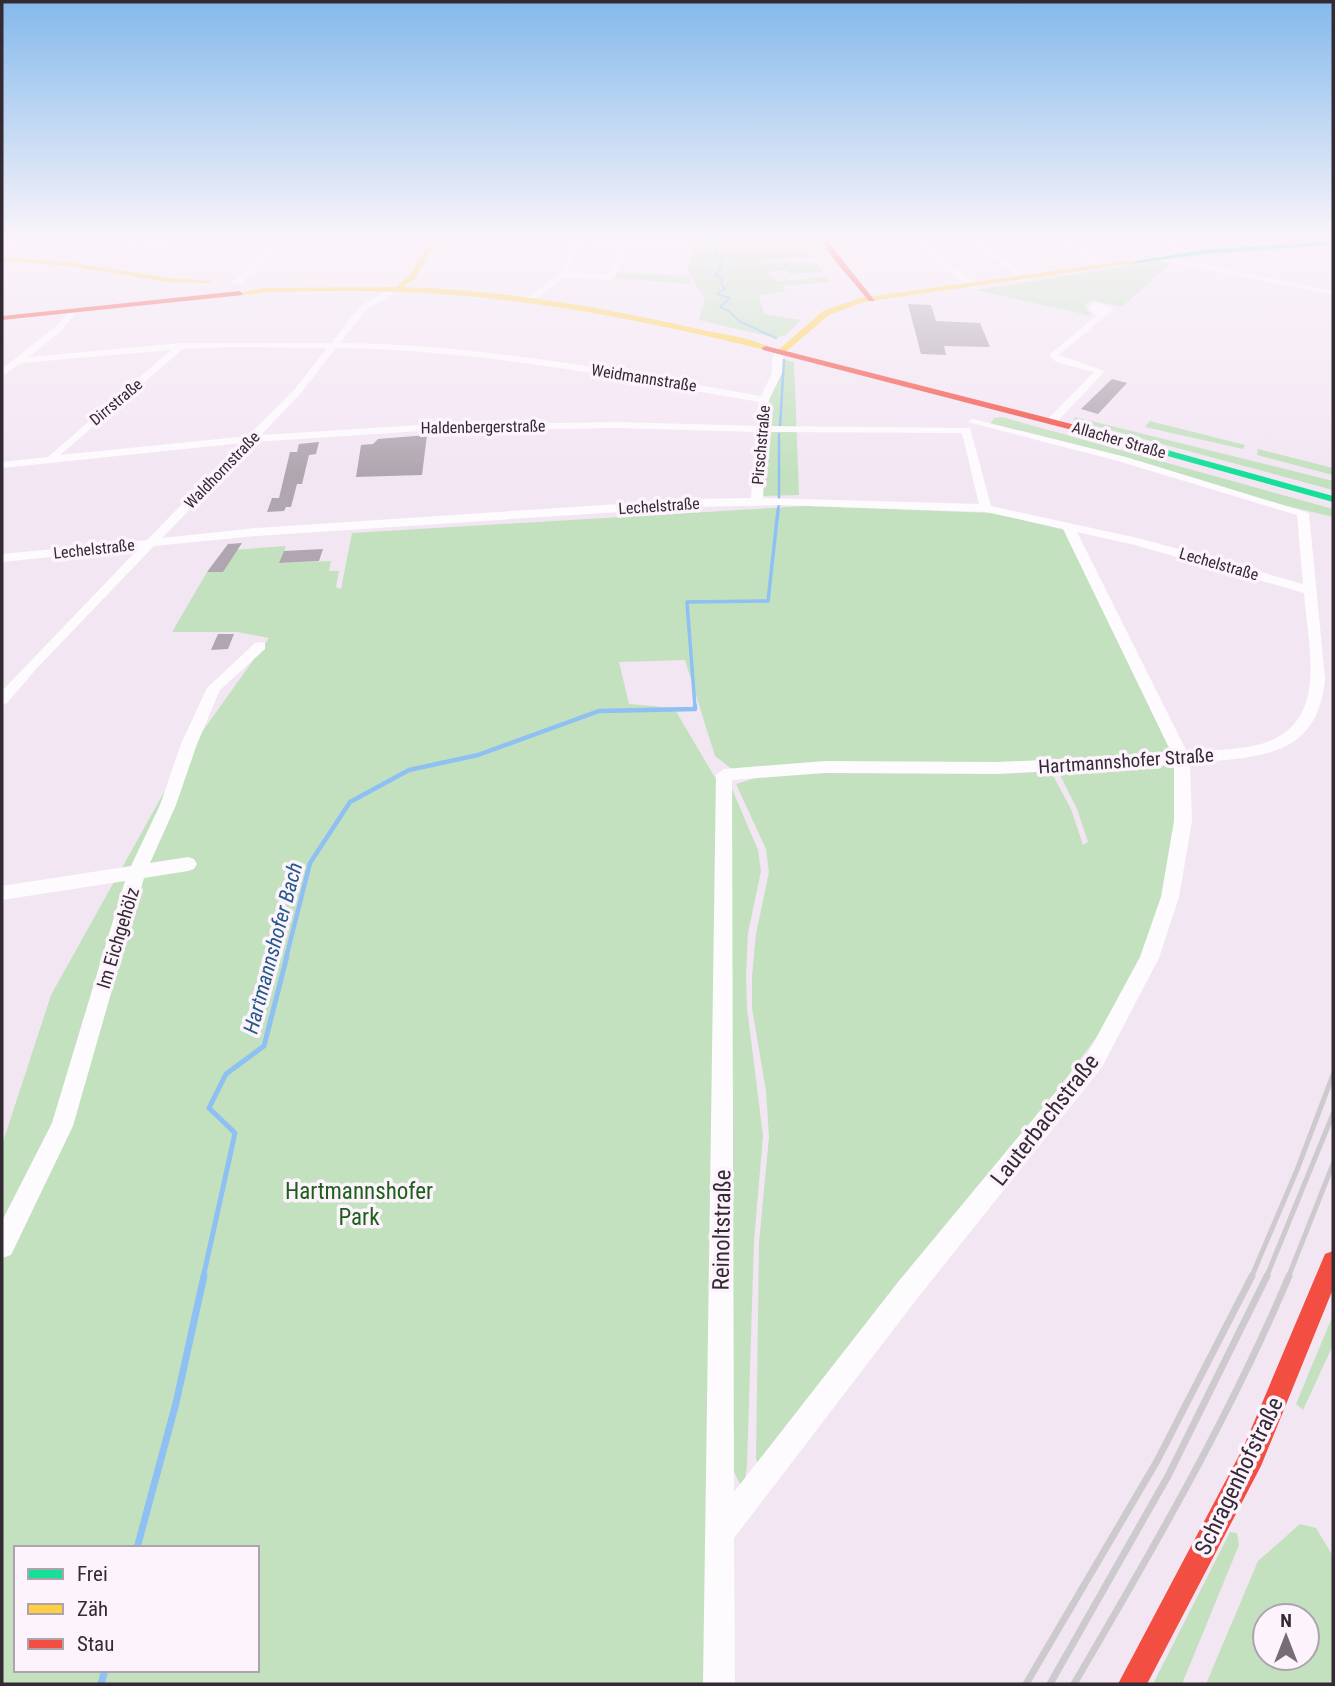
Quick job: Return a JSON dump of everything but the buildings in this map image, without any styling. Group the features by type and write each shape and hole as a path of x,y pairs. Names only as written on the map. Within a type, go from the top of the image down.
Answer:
{"street":[{"path":"2,373 22,360 68,317"},
{"name":"Waldhornstraße","path":"2,700 297,392 357,317"},
{"name":"Allacher Straße","path":"632,317 783,350 1333,499"},
{"path":"783,350 819,317"},
{"path":"1052,421 1100,371 1059,360 1054,355 1099,317"},
{"name":"Weidmannstraße","path":"22,360 181,346 335,344 399,347 565,365 764,400"},
{"name":"Dirrstraße","path":"54,459 54,455 181,346"},
{"name":"Pirschstraße","path":"757,500 764,400 777,373 777,358 783,350"},
{"path":"986,508 969,426 992,405"},
{"name":"Haldenbergerstraße","path":"2,465 253,439 484,426 618,425 763,429 969,426 1122,459 1303,513"},
{"name":"Lechelstraße","path":"2,558 257,532 757,500 986,508 1138,542 1308,590"},
{"name":"Hartmannshofer Straße","path":"724,775 825,767 997,768 1182,760 1256,751 1281,743 1299,732 1316,699 1318,679 1303,513"},
{"name":"Lauterbachstraße","path":"718,1536 898,1302 1095,1060 1149,958 1170,897 1183,821 1182,760 1068,527"},
{"name":"Im Eichgehölz","path":"2,1246 62,1126 137,872 168,805 214,688 260,646"},
{"name":"Reinoltstraße","path":"719,1684 718,1536 725,1022 724,775"},
{"path":"2,893 188,864"},
{"name":"Schragenhofstraße","path":"1132,1684 1252,1457 1333,1262"}],"green space":[{"path":"700,317 781,317 801,320 786,335 776,338 699,320"},
{"path":"781,359 794,362 799,495 761,496 766,400"},
{"path":"1002,417 1333,509 1333,517 1279,504 1116,455 1027,432 989,426 994,418"},
{"path":"1075,417 1333,481 1333,490 1073,420"},
{"path":"1150,421 1245,445 1243,449 1145,427"},
{"path":"1258,449 1333,468 1333,475 1257,455"},
{"name":"Hartmannshofer Park","path":"806,506 993,513 1065,530 1171,751 1166,756 1176,770 1176,819 1162,895 1142,955 1107,1023 1024,1135 758,1465 759,1242 769,1137 766,1091 752,1008 752,976 756,934 769,872 766,849 736,784 769,774 1049,768 1071,809 1083,845 1088,842 1077,809 1050,755 1045,762 733,770 715,756 685,660 619,662 629,704 674,708 720,786 712,1684 2,1684 2,1145 51,995 182,760 269,638 237,632 172,632 207,572 223,572 232,550 286,546 280,563 331,561 329,571 339,571 336,587 341,589 352,533"},
{"path":"732,789 758,850 761,871 748,933 746,976 747,1008 763,1136 754,1241 747,1465 745,1481 741,1486 732,1468 728,790"},
{"path":"1333,1315 1333,1345 1303,1410 1296,1404"},
{"path":"1300,1524 1316,1528 1333,1556 1333,1684 1206,1684 1258,1561"},
{"path":"1230,1532 1237,1533 1239,1545 1182,1684 1153,1684"}],"waterway":[{"name":"Hartmannshofer Bach","path":"735,317 776,338"},
{"name":"Hartmannshofer Bach","path":"780,426 784,360"},
{"name":"Hartmannshofer Bach","path":"779,434 779,499"},
{"name":"Hartmannshofer Bach","path":"778,511 779,503"},
{"name":"Hartmannshofer Bach","path":"695,707 687,602 768,601 778,510"},
{"name":"Hartmannshofer Bach","path":"286,958 310,863 350,802 409,770 478,755 599,711 695,707"},
{"name":"Hartmannshofer Bach","path":"203,1278 235,1133 209,1108 226,1074 264,1046 287,956"},
{"name":"Hartmannshofer Bach","path":"138,1546 176,1403 204,1276"},
{"name":"Hartmannshofer Bach","path":"101,1684 104,1672"}],"railway":[{"path":"1251,1278 1297,1170 1333,1075"},
{"path":"1266,1278 1333,1114"},
{"path":"1288,1278 1333,1164"},
{"path":"1050,1684 1168,1476 1267,1276"},
{"path":"1074,1684 1215,1432 1289,1276"},
{"path":"1026,1684 1157,1461 1251,1278"}],"traffic: fast":[{"path":"1084,430 1333,499"}],"traffic: slow":[{"path":"627,317 766,348"},
{"path":"780,352 822,317"}],"traffic: jam":[{"path":"2,318 15,317"},
{"path":"766,348 1084,430"},
{"path":"1132,1684 1252,1457 1333,1262"}]}
